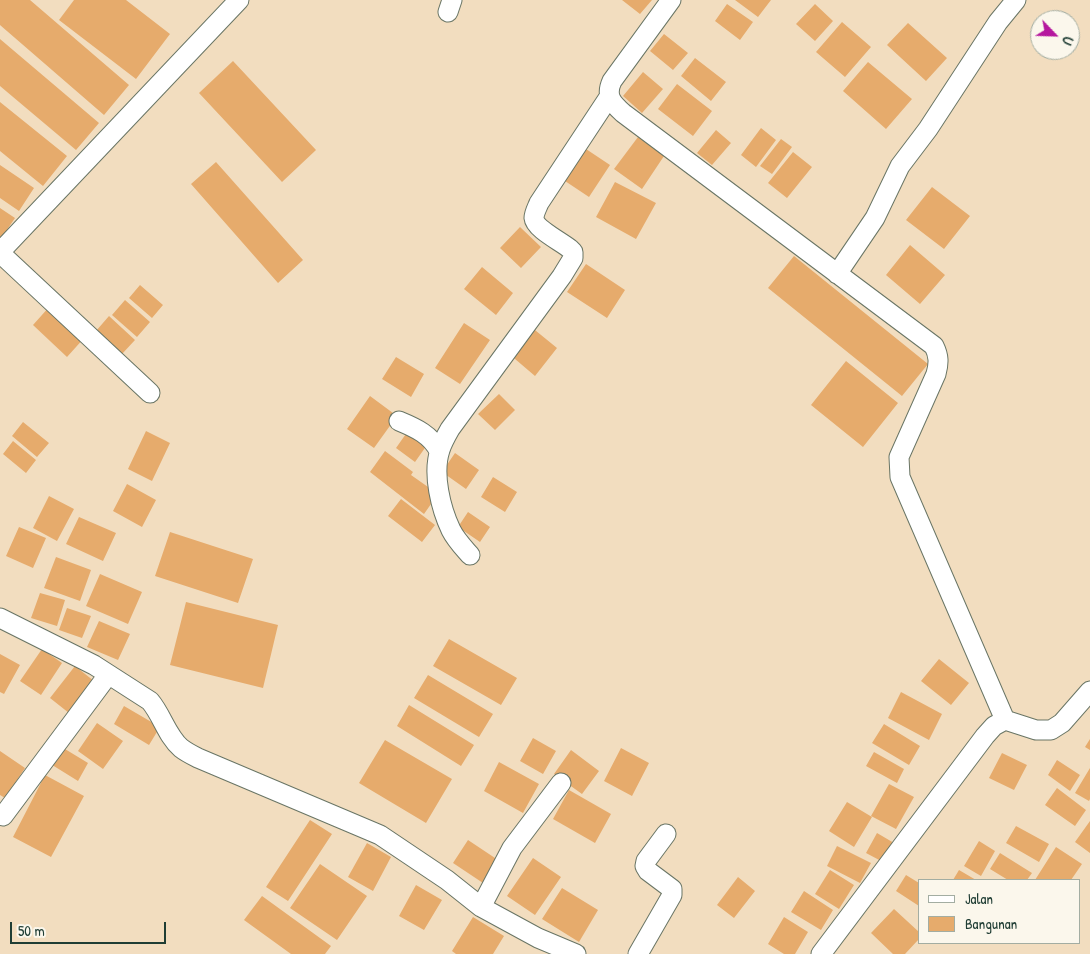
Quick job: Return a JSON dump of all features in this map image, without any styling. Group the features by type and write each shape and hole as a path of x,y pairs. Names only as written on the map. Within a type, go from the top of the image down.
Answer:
{"street":[{"path":"150,393 0,253 239,0"},
{"path":"671,0 612,80 609,87 609,97 623,113 934,346 938,354 939,363 936,374 899,458 900,477 1005,720"},
{"path":"837,274 875,218 900,166 933,121 994,27 1016,0"},
{"path":"470,555 451,530 440,497 436,470 439,451 450,429 562,276 573,258 573,252 570,249 538,226 534,219 535,212 539,203 609,97"},
{"path":"400,421 427,435 435,442 439,451"},
{"path":"0,618 94,665 150,702 182,749 198,758 380,835 439,874 481,907 538,938 576,954"},
{"path":"3,816 108,675"},
{"path":"821,954 994,726 1005,720 1036,730 1050,730 1062,723 1090,691"},
{"path":"481,907 512,848 561,784"},
{"path":"638,954 672,896 672,889 648,872 644,866 666,834"}],"building":[{"path":"0,0 30,0 129,85 104,115 0,25"},
{"path":"74,0 126,0 170,34 136,79 59,20"},
{"path":"622,0 652,0 640,14"},
{"path":"735,0 771,0 758,17"},
{"path":"727,4 753,22 740,40 715,21"},
{"path":"815,4 833,21 815,41 796,24"},
{"path":"842,22 871,47 845,77 816,52"},
{"path":"908,23 947,58 926,81 887,45"},
{"path":"664,34 688,53 673,70 650,51"},
{"path":"0,39 99,123 76,150 0,86"},
{"path":"695,58 726,82 711,101 681,76"},
{"path":"233,61 316,150 282,182 199,93"},
{"path":"868,62 912,99 886,129 843,91"},
{"path":"643,72 663,89 642,113 623,96"},
{"path":"677,84 712,111 693,136 658,109"},
{"path":"0,102 67,156 43,186 0,151"},
{"path":"761,128 776,140 756,167 741,155"},
{"path":"716,130 731,143 712,165 697,153"},
{"path":"638,137 664,156 642,189 614,169"},
{"path":"781,139 792,147 772,174 760,166"},
{"path":"580,145 610,165 589,197 559,177"},
{"path":"793,152 812,167 787,198 768,183"},
{"path":"216,162 303,260 278,283 191,184"},
{"path":"0,165 34,188 19,211 0,198"},
{"path":"615,182 656,203 636,239 596,217"},
{"path":"932,187 970,216 944,249 906,220"},
{"path":"0,208 15,218 0,240"},
{"path":"520,227 541,247 521,268 500,248"},
{"path":"910,245 945,275 920,304 886,275"},
{"path":"794,256 928,364 902,396 768,288"},
{"path":"586,264 625,290 607,318 567,292"},
{"path":"482,267 513,293 496,315 464,289"},
{"path":"140,285 163,305 152,318 129,298"},
{"path":"125,300 150,322 137,337 112,315"},
{"path":"50,306 85,337 67,357 33,325"},
{"path":"109,316 135,340 122,354 96,331"},
{"path":"464,323 490,340 460,384 435,368"},
{"path":"530,326 557,348 535,376 508,353"},
{"path":"396,357 424,374 411,397 382,379"},
{"path":"846,361 898,403 863,447 811,405"},
{"path":"499,394 515,410 495,430 478,414"},
{"path":"370,396 397,416 374,448 347,429"},
{"path":"23,422 49,443 37,457 12,436"},
{"path":"146,431 170,443 152,481 128,469"},
{"path":"408,431 427,445 415,462 396,448"},
{"path":"13,441 36,460 26,473 3,454"},
{"path":"385,451 413,472 411,475 438,494 424,514 370,472"},
{"path":"455,453 479,470 466,489 442,472"},
{"path":"493,477 517,492 505,512 481,497"},
{"path":"127,484 156,500 142,527 113,511"},
{"path":"49,496 74,509 57,541 33,528"},
{"path":"401,499 435,525 422,542 388,516"},
{"path":"468,512 490,527 480,542 458,527"},
{"path":"79,517 116,533 103,561 66,544"},
{"path":"19,527 46,538 33,568 6,556"},
{"path":"170,532 253,559 238,603 155,576"},
{"path":"56,557 91,570 80,601 44,588"},
{"path":"100,574 142,592 128,624 86,606"},
{"path":"40,593 65,600 57,626 31,618"},
{"path":"186,602 278,625 263,688 170,665"},
{"path":"67,608 91,616 82,638 59,630"},
{"path":"99,621 130,634 118,660 87,647"},
{"path":"449,639 517,678 501,705 433,666"},
{"path":"42,649 62,663 41,695 20,681"},
{"path":"0,654 20,665 4,694 0,692"},
{"path":"939,659 969,683 951,705 921,681"},
{"path":"75,666 99,685 74,717 50,698"},
{"path":"428,675 493,714 479,737 414,698"},
{"path":"901,692 942,714 929,740 888,718"},
{"path":"409,705 474,745 461,766 397,726"},
{"path":"124,706 160,727 149,745 114,724"},
{"path":"97,723 123,741 103,769 78,751"},
{"path":"884,724 920,746 909,765 872,743"},
{"path":"533,738 556,751 543,774 520,761"},
{"path":"1090,739 1090,750 1085,747"},
{"path":"385,740 452,779 426,823 359,783"},
{"path":"60,746 88,763 78,781 49,763"},
{"path":"621,748 649,763 632,796 604,781"},
{"path":"571,750 599,771 582,794 554,774"},
{"path":"0,751 25,768 5,798 0,795"},
{"path":"874,752 904,769 897,783 866,766"},
{"path":"1002,753 1027,765 1014,790 989,778"},
{"path":"1057,760 1080,775 1070,791 1048,775"},
{"path":"499,762 539,784 523,813 484,791"},
{"path":"1090,768 1090,799 1089,801 1075,793"},
{"path":"45,775 84,796 51,857 13,837"},
{"path":"889,784 914,797 896,829 871,816"},
{"path":"1057,788 1086,810 1075,826 1045,805"},
{"path":"569,790 611,814 595,843 553,819"},
{"path":"847,802 872,817 854,847 829,831"},
{"path":"310,820 332,834 288,901 266,887"},
{"path":"1090,821 1090,853 1075,842"},
{"path":"1016,826 1049,844 1039,862 1006,843"},
{"path":"877,833 894,843 883,862 866,853"},
{"path":"468,840 501,862 486,885 453,863"},
{"path":"979,841 995,851 981,876 964,866"},
{"path":"367,843 391,857 373,891 348,877"},
{"path":"837,846 871,863 860,883 827,866"},
{"path":"1056,847 1082,864 1072,879 1036,879"},
{"path":"1000,853 1032,873 1028,879 1006,879 990,869"},
{"path":"533,858 561,877 535,915 507,896"},
{"path":"320,864 367,896 337,940 290,908"},
{"path":"830,870 854,885 839,909 815,894"},
{"path":"959,870 974,879 954,879"},
{"path":"906,875 918,882 918,905 896,891"},
{"path":"738,877 755,891 734,918 717,905"},
{"path":"416,885 442,900 424,930 399,916"},
{"path":"562,888 598,910 579,942 542,919"},
{"path":"804,891 833,910 821,930 791,912"},
{"path":"262,896 331,946 325,954 291,954 244,920"},
{"path":"894,909 918,931 918,940 905,954 893,954 871,933"},
{"path":"473,917 504,936 493,954 456,954 452,951"},
{"path":"784,917 808,932 795,954 784,954 768,944"}]}
